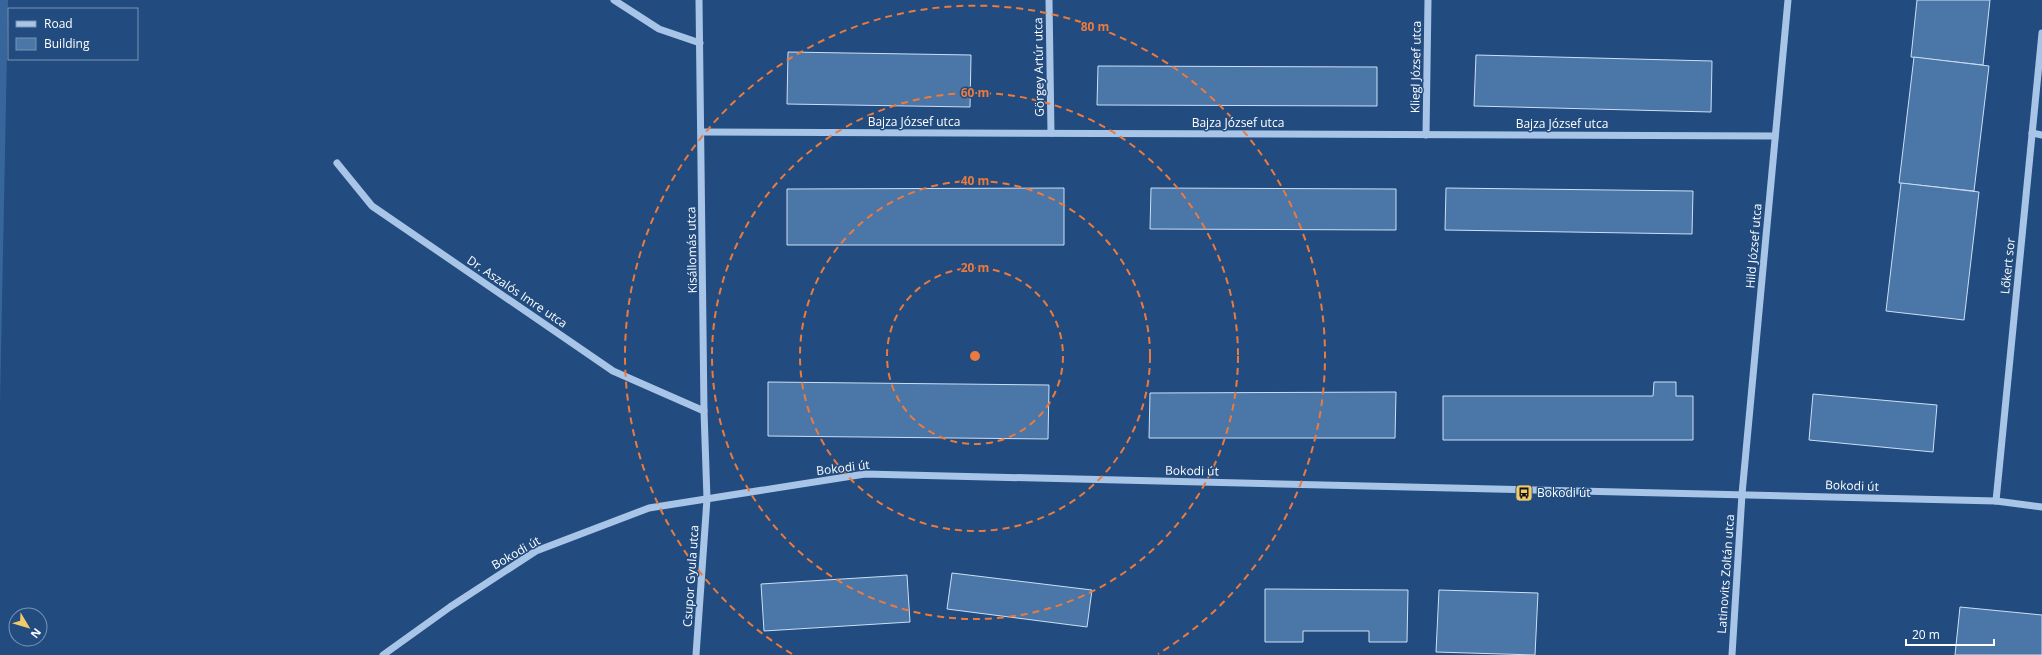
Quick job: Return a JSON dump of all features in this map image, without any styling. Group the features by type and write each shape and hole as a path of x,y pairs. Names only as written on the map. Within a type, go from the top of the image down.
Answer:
{"street":[{"path":"614,0 659,29 700,43"},
{"name":"Kisállomás utca","path":"699,0 702,132 704,411 708,499"},
{"name":"Görgey Artúr utca","path":"1049,0 1051,133"},
{"name":"Kliegl József utca","path":"1426,135 1428,0"},
{"name":"Hild József utca","path":"1742,494 1788,0"},
{"name":"Lőkert sor","path":"1996,501 2042,33"},
{"name":"Bajza József utca","path":"702,132 1775,136"},
{"path":"2032,133 2042,135"},
{"name":"Dr. Aszalós Imre utca","path":"337,163 372,206 613,371 704,411"},
{"name":"Bokodi út","path":"383,655 450,607 536,551 649,508 865,474 1996,501 2042,507"},
{"name":"Latinovits Zoltán utca","path":"1732,655 1742,494"},
{"name":"Csupor Gyula utca","path":"696,655 708,499"}],"shaded area":[{"path":"0,0 8,0 0,403"}],"building":[{"path":"1917,0 1990,0 1983,65 1911,57"},
{"path":"788,52 971,55 970,107 787,104"},
{"path":"1476,55 1712,61 1711,112 1474,106"},
{"path":"1914,57 1989,66 1974,191 1899,183"},
{"path":"1098,66 1377,67 1377,106 1097,105"},
{"path":"1901,183 1979,192 1964,320 1886,311"},
{"path":"1064,188 1064,245 787,245 787,189"},
{"path":"1151,188 1396,189 1396,230 1150,229"},
{"path":"1446,188 1693,191 1692,234 1445,230"},
{"path":"768,382 1049,385 1048,439 768,436"},
{"path":"1654,382 1676,382 1676,396 1693,396 1693,440 1443,440 1443,396 1653,396"},
{"path":"1396,392 1395,438 1149,438 1150,393"},
{"path":"1813,394 1937,405 1933,452 1809,440"},
{"path":"952,573 1092,590 1087,627 947,609"},
{"path":"907,575 910,622 764,631 761,584"},
{"path":"1265,589 1408,590 1407,642 1369,642 1369,631 1303,631 1303,642 1265,642"},
{"path":"1439,590 1538,593 1535,655 1436,652"},
{"path":"1960,607 2042,615 2042,655 1955,655"}],"place":[{"name":"Bokodi út","path":"1524,493"}]}
